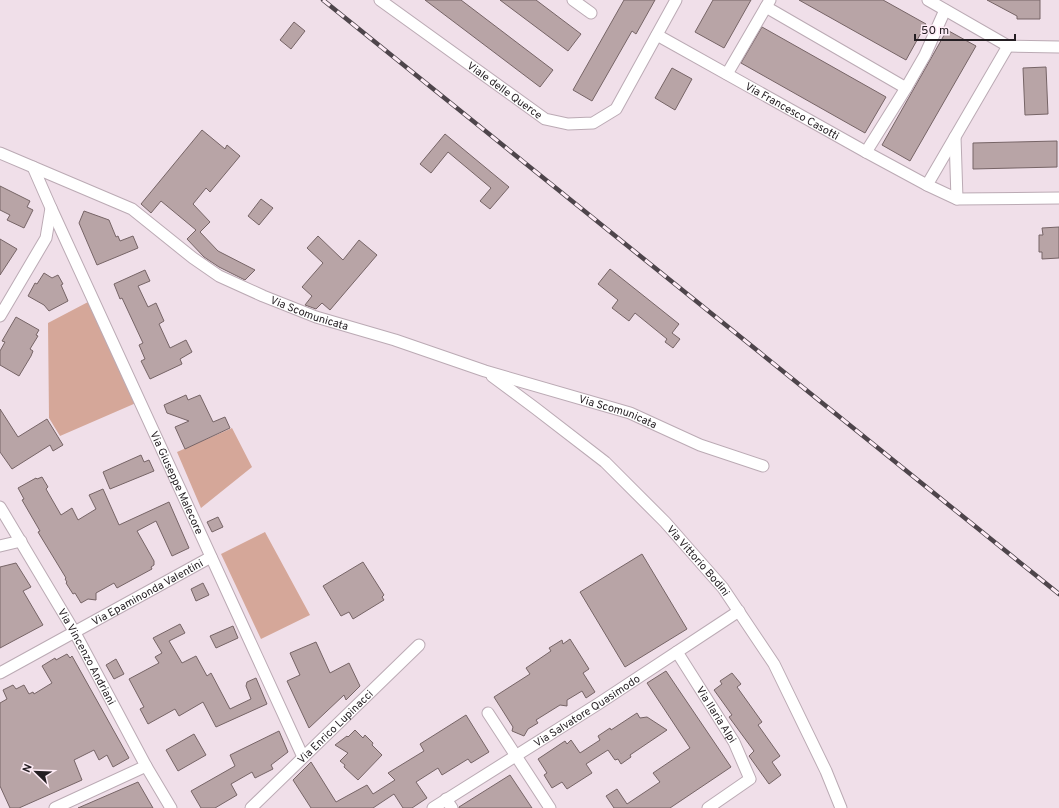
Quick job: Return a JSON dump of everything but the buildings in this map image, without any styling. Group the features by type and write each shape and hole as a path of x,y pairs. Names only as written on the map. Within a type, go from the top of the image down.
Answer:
{"street":[{"name":"Viale delle Querce","path":"380,0 545,119 568,124 594,123 616,109 676,0"},
{"path":"573,0 591,13"},
{"path":"928,0 943,6 1008,46 1059,47"},
{"path":"727,74 768,3 906,88"},
{"path":"866,152 925,55 943,6"},
{"name":"Via Francesco Casotti","path":"657,35 866,152 927,185 957,199 1059,198"},
{"path":"927,185 1008,46"},
{"path":"955,138 957,199"},
{"name":"Via Scomunicata","path":"0,153 132,209 193,258 220,276 263,296 316,317 395,340 485,371 630,413 700,445 763,466"},
{"path":"0,316 46,238 51,208 33,167"},
{"name":"Via Giuseppe Malecore","path":"51,208 303,757"},
{"name":"Via Vittorio Bodini","path":"485,371 604,462 665,522 723,588 774,664 826,771 841,808"},
{"name":"Via Vincenzo Andriani","path":"0,507 74,631 146,766 171,808"},
{"path":"0,546 21,540"},
{"name":"Via Epaminonda Valentini","path":"0,673 211,557"},
{"name":"Via Salvatore Quasimodo","path":"433,808 449,804 515,756 739,611"},
{"name":"Via Enrico Lupinacci","path":"251,808 419,646"},
{"name":"Via Ilaria Alpi","path":"677,652 734,742 750,780 708,808"},
{"path":"488,713 550,808"},
{"path":"55,808 146,766"}],"shaded area":[{"path":"88,302 136,403 60,436 49,418 48,323"},
{"path":"232,428 252,467 201,508 177,452"},
{"path":"265,532 310,615 261,639 221,554"}],"railway":[{"path":"323,0 1059,594"}]}
